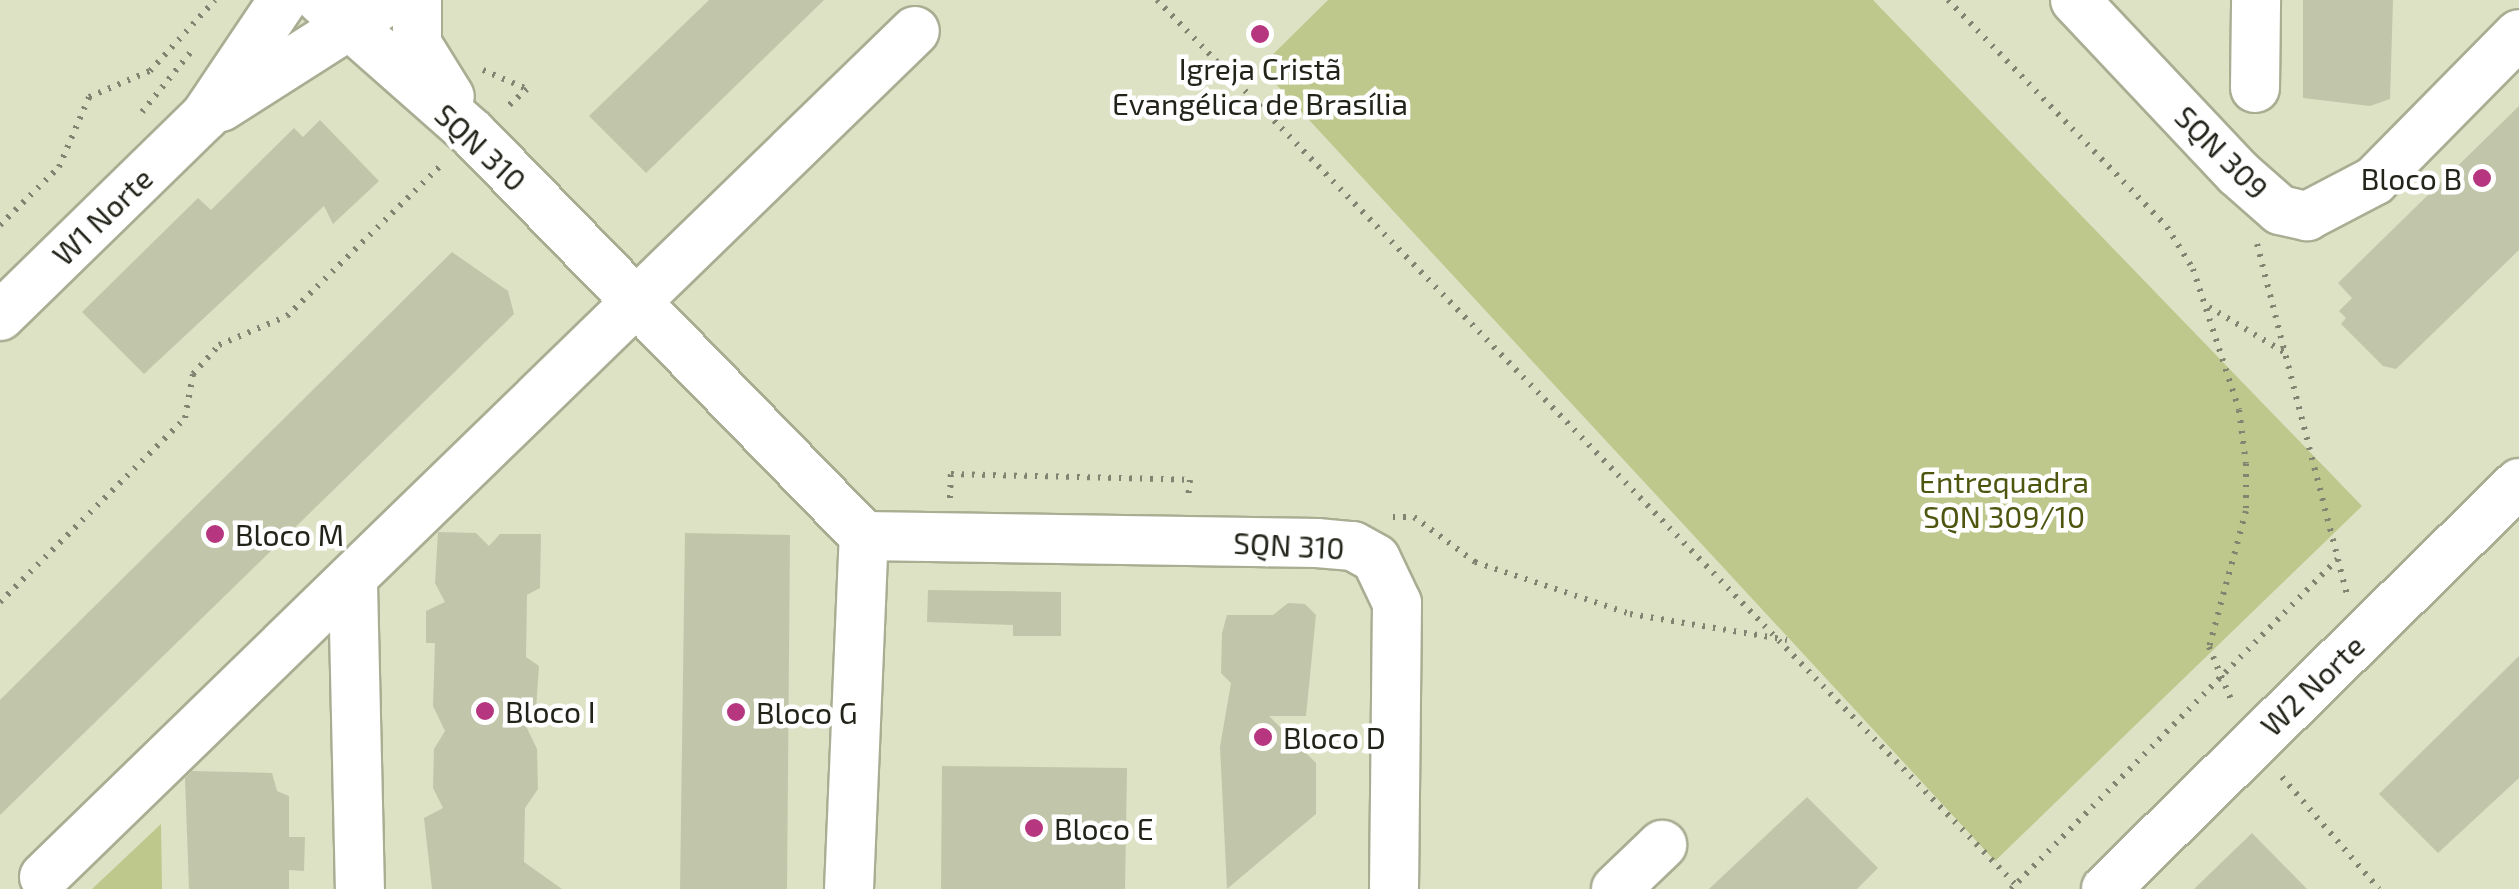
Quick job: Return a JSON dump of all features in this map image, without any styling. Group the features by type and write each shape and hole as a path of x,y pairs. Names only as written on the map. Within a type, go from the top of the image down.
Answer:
{"street":[{"name":"W1 Norte","path":"205,116 283,0"},
{"name":"W1 Norte","path":"0,316 205,116 334,14 388,0"},
{"path":"417,0 416,44 473,134"},
{"name":"SQN 309","path":"2075,0 2238,173 2280,210 2307,216 2338,204 2374,180 2519,34"},
{"path":"2255,88 2256,0"},
{"name":"SQN 310","path":"334,14 473,134 864,536 1316,542 1353,546 1376,559 1397,604 1394,889"},
{"path":"44,877 354,584 636,300 915,32"},
{"name":"W2 Norte","path":"2106,889 2519,482"},
{"path":"850,889 864,536"},
{"path":"354,584 360,889"},
{"path":"1616,889 1662,845"}],"path":[{"path":"0,225 58,166 89,96 150,71 215,0"},
{"path":"1157,0 2016,888 2337,559"},
{"path":"1948,0 2167,227 2208,306 2239,410 2246,464 2246,511 2210,628 2222,681 2253,743 2379,889"},
{"path":"130,124 199,41"},
{"path":"0,602 185,418 193,374 211,352 241,330 286,316 473,134"},
{"path":"2238,173 2358,640"},
{"path":"2208,306 2284,352"}],"green space":[{"name":"Entrequadra SQN 309/10","path":"1328,0 1873,0 2362,506 1995,861 1260,67"},
{"path":"161,824 162,889 92,889"}],"building":[{"path":"709,0 824,0 646,173 589,116"},
{"path":"2303,0 2393,0 2390,99 2370,106 2303,98"},
{"name":"Bloco B","path":"2519,106 2519,250 2396,369 2383,366 2341,324 2346,318 2339,311 2352,298 2338,283"},
{"path":"320,120 379,181 333,224 324,206 144,374 82,312 198,198 211,210 294,128 303,137"},
{"name":"Bloco M","path":"452,252 508,291 514,314 0,815 0,700"},
{"name":"Bloco I","path":"438,532 476,533 489,546 500,534 541,534 540,588 527,595 526,657 539,666 536,709 525,724 537,749 538,789 525,808 524,862 562,889 432,889 424,818 443,808 433,788 434,749 445,731 433,706 435,643 426,643 426,611 445,602 435,583"},
{"name":"Bloco G","path":"685,533 790,535 787,889 680,889"},
{"path":"928,590 1061,592 1061,636 1013,636 1013,625 927,622"},
{"name":"Bloco D","path":"1288,603 1305,604 1316,615 1306,716 1269,716 1316,763 1316,814 1227,889 1220,747 1231,683 1221,673 1222,633 1227,615 1273,615"},
{"path":"2519,656 2519,778 2438,853 2379,794"},
{"name":"Bloco E","path":"942,766 1127,768 1125,889 941,889"},
{"path":"192,771 272,773 277,791 289,796 289,837 305,837 304,871 289,870 289,889 189,889 185,778"},
{"path":"1807,797 1878,868 1857,889 1709,889"},
{"path":"2252,833 2307,889 2194,889"}],"place":[{"name":"Igreja Cristã Evangélica de Brasília","path":"1260,34"},
{"name":"Bloco B","path":"2482,178"},
{"name":"Bloco M","path":"215,534"},
{"name":"Bloco I","path":"485,711"},
{"name":"Bloco G","path":"736,712"},
{"name":"Bloco D","path":"1263,737"},
{"name":"Bloco E","path":"1034,828"}]}
